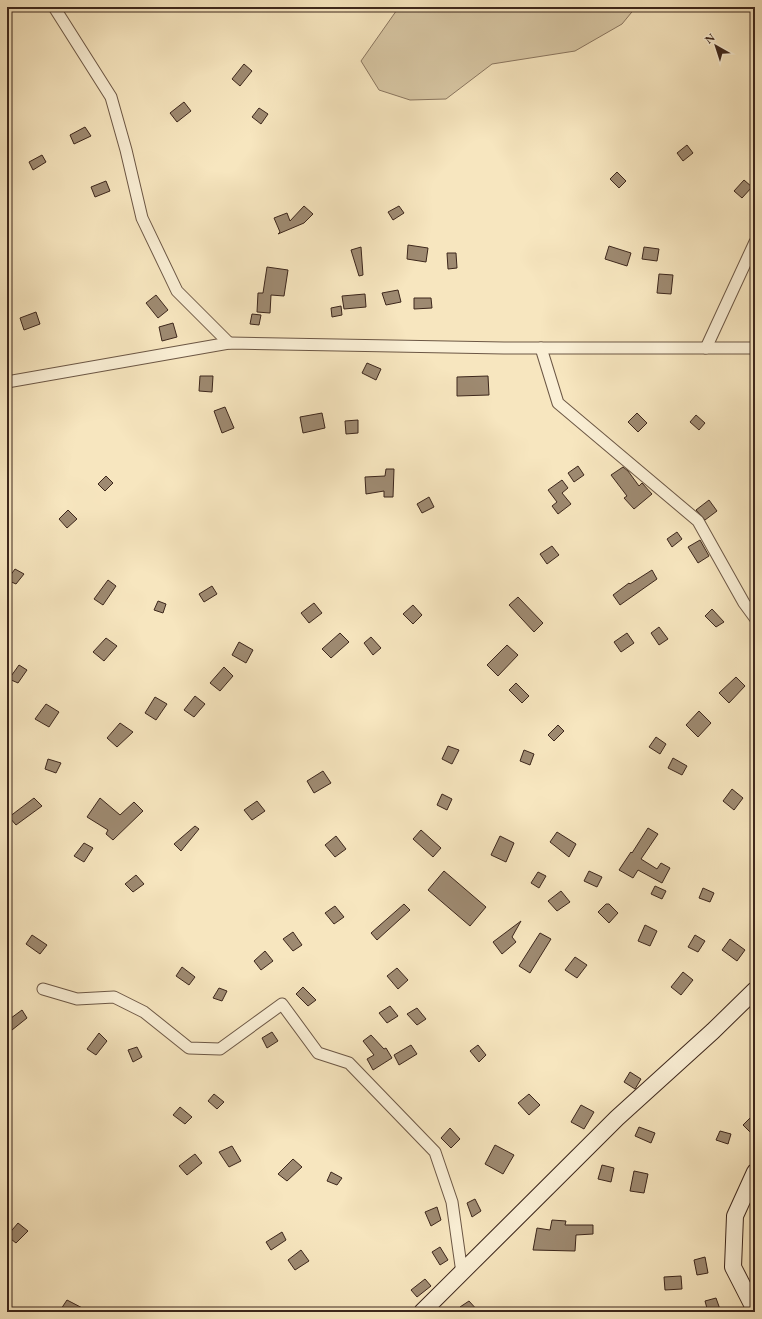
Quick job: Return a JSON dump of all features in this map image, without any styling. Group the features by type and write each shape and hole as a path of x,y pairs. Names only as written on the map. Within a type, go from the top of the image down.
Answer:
{"street":[{"path":"54,7 111,97 126,150 142,218 177,291 229,343"},
{"path":"706,348 755,242"},
{"path":"7,382 229,343 541,348 755,348"},
{"path":"541,348 558,403 698,522 744,603 755,618"},
{"path":"43,989 77,999 114,997 144,1012 189,1048 220,1049 282,1004 318,1053 349,1063 435,1152 452,1202 462,1273"},
{"path":"422,1312 617,1118 713,1031 755,990"},
{"path":"755,1172 735,1216 733,1267 755,1310"}],"shaded area":[{"path":"399,7 636,7 622,24 575,51 492,64 446,99 410,100 379,90 361,61"}],"building":[{"path":"244,64 252,71 240,86 232,79"},
{"path":"184,102 191,111 177,122 170,113"},
{"path":"259,108 268,114 261,124 252,117"},
{"path":"85,127 91,136 74,144 70,135"},
{"path":"687,145 693,153 683,161 677,153"},
{"path":"42,155 46,162 33,170 29,162"},
{"path":"617,172 626,181 619,188 610,179"},
{"path":"744,180 752,187 742,198 734,191"},
{"path":"106,181 110,191 95,197 91,187"},
{"path":"304,206 313,214 304,223 278,234 280,232 274,218 287,213 290,221"},
{"path":"399,206 404,213 393,220 388,212"},
{"path":"408,245 428,248 426,262 407,259"},
{"path":"609,246 631,253 627,266 605,259"},
{"path":"361,247 363,275 359,276 351,250"},
{"path":"644,247 659,249 657,261 642,259"},
{"path":"447,253 456,253 457,268 448,269"},
{"path":"267,267 288,270 284,296 271,295 270,313 257,312 258,293 263,293"},
{"path":"659,274 673,275 671,294 657,293"},
{"path":"398,290 401,302 386,305 382,293"},
{"path":"365,294 366,307 344,309 342,296"},
{"path":"156,295 168,310 158,318 146,303"},
{"path":"414,298 431,298 432,308 414,309"},
{"path":"341,306 342,315 332,317 331,308"},
{"path":"36,312 40,324 24,330 20,318"},
{"path":"252,314 261,315 259,325 250,324"},
{"path":"173,323 177,337 162,341 159,327"},
{"path":"367,363 381,369 376,380 362,373"},
{"path":"200,376 213,376 212,392 199,391"},
{"path":"488,376 489,395 457,396 457,377"},
{"path":"225,407 234,428 222,433 214,411"},
{"path":"322,413 325,428 303,433 300,417"},
{"path":"637,413 647,423 638,432 628,422"},
{"path":"696,415 705,423 699,430 690,422"},
{"path":"358,420 358,433 346,434 345,421"},
{"path":"578,466 584,475 574,482 568,473"},
{"path":"623,467 628,471 639,486 642,483 652,494 634,509 624,498 627,496 611,475"},
{"path":"386,469 394,469 393,497 384,497 384,491 366,494 365,477 385,476"},
{"path":"106,476 113,483 105,491 98,484"},
{"path":"562,480 568,488 562,493 571,504 558,514 552,506 557,502 548,490"},
{"path":"429,497 434,507 422,513 417,504"},
{"path":"709,500 717,511 705,520 696,510"},
{"path":"68,510 77,519 67,528 59,519"},
{"path":"677,532 682,539 672,547 667,539"},
{"path":"700,540 709,556 698,563 688,547"},
{"path":"552,546 559,555 547,564 540,554"},
{"path":"15,569 24,574 16,584 7,580"},
{"path":"652,570 657,579 620,605 613,595 629,583 630,584"},
{"path":"108,580 116,586 103,605 94,599"},
{"path":"212,586 217,594 204,602 199,594"},
{"path":"518,597 543,623 534,632 509,605"},
{"path":"158,601 166,604 163,613 154,610"},
{"path":"314,603 322,613 309,623 301,613"},
{"path":"413,605 422,615 413,624 403,614"},
{"path":"712,609 724,622 716,627 705,616"},
{"path":"659,627 668,639 659,645 651,633"},
{"path":"340,633 349,642 331,658 322,649"},
{"path":"627,633 634,643 621,652 614,642"},
{"path":"371,637 381,648 373,655 364,643"},
{"path":"106,638 117,646 104,661 93,652"},
{"path":"239,642 253,650 246,663 232,655"},
{"path":"507,645 518,655 498,676 487,665"},
{"path":"19,665 27,670 18,683 9,679"},
{"path":"224,667 233,676 220,691 210,683"},
{"path":"736,677 745,686 729,703 719,693"},
{"path":"516,683 529,696 522,703 509,690"},
{"path":"195,696 205,704 194,717 184,710"},
{"path":"155,697 167,704 156,720 145,713"},
{"path":"46,704 59,712 49,727 35,719"},
{"path":"699,711 711,723 698,737 686,725"},
{"path":"120,723 133,732 117,747 107,738"},
{"path":"558,725 564,731 554,741 548,735"},
{"path":"656,737 666,744 660,754 649,747"},
{"path":"448,746 459,750 452,764 442,759"},
{"path":"524,750 534,754 530,765 520,761"},
{"path":"673,758 687,766 682,775 668,768"},
{"path":"48,759 61,763 56,773 45,769"},
{"path":"323,771 331,783 314,793 307,781"},
{"path":"732,789 743,798 734,810 723,801"},
{"path":"442,794 452,799 447,810 437,805"},
{"path":"34,798 42,806 16,825 9,817"},
{"path":"100,798 120,815 134,802 143,811 113,840 106,834 108,830 87,817"},
{"path":"257,801 265,811 252,820 244,810"},
{"path":"195,826 199,829 181,851 174,844"},
{"path":"648,828 658,834 641,859 657,869 661,863 670,868 662,883 638,870 633,878 619,870"},
{"path":"421,830 441,848 433,857 413,839"},
{"path":"557,832 576,844 569,857 550,842"},
{"path":"336,836 346,849 335,857 325,845"},
{"path":"500,836 514,843 506,862 491,855"},
{"path":"84,843 93,848 84,862 74,856"},
{"path":"444,871 486,907 470,926 428,890"},
{"path":"589,871 602,877 597,887 584,881"},
{"path":"538,872 546,876 539,888 531,883"},
{"path":"136,875 144,884 133,892 125,884"},
{"path":"655,886 666,891 662,899 651,894"},
{"path":"703,888 714,893 710,902 699,898"},
{"path":"561,891 570,902 557,911 548,901"},
{"path":"404,904 410,910 377,940 371,933"},
{"path":"606,904 609,904 618,913 609,923 598,912"},
{"path":"335,906 344,917 334,924 325,913"},
{"path":"521,921 512,937 516,942 502,954 493,942"},
{"path":"645,925 657,931 650,946 638,941"},
{"path":"293,932 302,945 293,951 283,939"},
{"path":"540,933 551,939 530,973 519,966"},
{"path":"32,935 47,945 40,954 26,944"},
{"path":"695,935 705,941 698,952 688,947"},
{"path":"730,939 745,950 737,961 722,950"},
{"path":"265,951 273,961 261,970 254,961"},
{"path":"575,957 587,965 577,978 565,970"},
{"path":"182,967 195,977 189,985 176,976"},
{"path":"397,968 408,980 398,989 387,976"},
{"path":"683,972 693,980 681,995 671,987"},
{"path":"303,987 316,1000 308,1006 296,994"},
{"path":"219,988 227,991 222,1001 213,998"},
{"path":"390,1006 398,1016 387,1023 379,1013"},
{"path":"417,1008 426,1019 417,1025 407,1014"},
{"path":"22,1010 27,1018 7,1034 7,1021"},
{"path":"272,1032 278,1041 267,1048 262,1038"},
{"path":"99,1033 107,1041 96,1055 87,1049"},
{"path":"371,1035 384,1049 386,1048 392,1058 373,1070 367,1059 374,1055 363,1041"},
{"path":"411,1045 417,1054 399,1065 394,1055"},
{"path":"478,1045 486,1055 479,1062 470,1051"},
{"path":"137,1047 142,1057 133,1062 128,1050"},
{"path":"630,1072 641,1079 635,1089 624,1082"},
{"path":"214,1094 224,1102 217,1109 208,1101"},
{"path":"529,1094 540,1105 529,1115 518,1103"},
{"path":"581,1105 594,1112 584,1129 571,1122"},
{"path":"180,1107 192,1117 185,1124 173,1115"},
{"path":"755,1113 755,1137 743,1125"},
{"path":"639,1127 655,1133 651,1143 635,1136"},
{"path":"450,1128 460,1139 451,1148 441,1138"},
{"path":"720,1131 731,1134 728,1144 716,1140"},
{"path":"495,1145 514,1155 503,1174 485,1164"},
{"path":"232,1146 241,1161 229,1167 219,1152"},
{"path":"195,1154 202,1163 187,1175 179,1166"},
{"path":"293,1159 302,1167 287,1181 278,1174"},
{"path":"602,1165 614,1168 611,1182 598,1179"},
{"path":"634,1171 648,1174 644,1193 630,1191"},
{"path":"331,1172 342,1178 337,1185 327,1181"},
{"path":"475,1199 481,1211 472,1217 467,1203"},
{"path":"437,1207 441,1220 431,1226 425,1212"},
{"path":"552,1220 566,1221 565,1225 593,1225 593,1234 576,1235 575,1251 533,1250 537,1228 550,1230"},
{"path":"18,1223 28,1231 16,1243 7,1236"},
{"path":"282,1232 286,1240 271,1250 266,1242"},
{"path":"440,1247 448,1260 440,1265 432,1252"},
{"path":"301,1250 309,1261 295,1270 288,1260"},
{"path":"705,1257 708,1273 697,1275 694,1260"},
{"path":"681,1276 682,1289 665,1290 664,1277"},
{"path":"425,1279 431,1286 417,1297 411,1290"},
{"path":"716,1298 721,1312 708,1312 705,1301"},
{"path":"67,1300 90,1312 59,1312"},
{"path":"469,1301 479,1312 465,1312 460,1307"}]}
